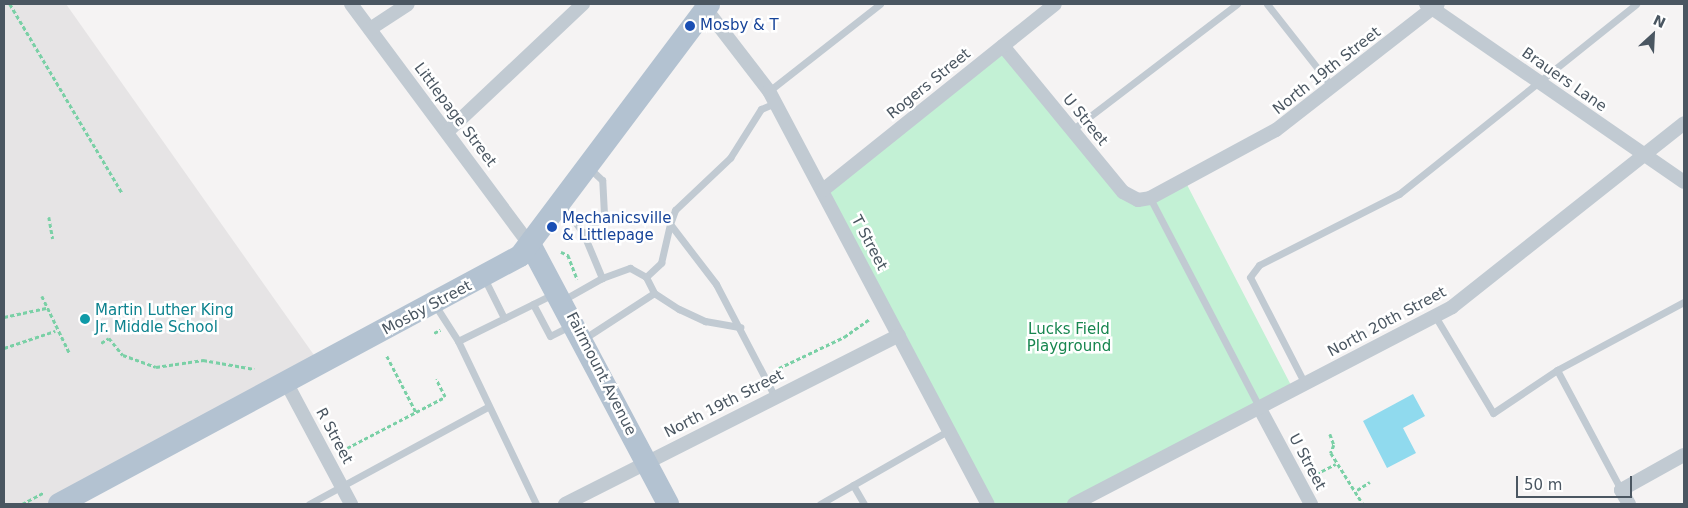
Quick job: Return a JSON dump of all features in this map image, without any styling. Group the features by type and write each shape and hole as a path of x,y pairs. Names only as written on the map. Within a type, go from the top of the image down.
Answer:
{"main road":[{"name":"Mosby Street","path":"59,504 484,278 531,246 705,5"},
{"name":"Fairmount Avenue","path":"531,246 560,296 668,504"}],"street":[{"name":"Littlepage Street","path":"351,4 531,246"},
{"path":"370,29 408,4"},
{"path":"447,132 583,4"},
{"name":"Rogers Street","path":"823,190 1055,4"},
{"name":"T Street","path":"705,5 772,97 988,504"},
{"name":"North 19th Street","path":"1150,198 1276,130 1334,89 1432,5"},
{"name":"Brauers Lane","path":"1432,5 1538,82 1684,182"},
{"name":"U Street","path":"1003,46 1123,192 1138,200 1150,198"},
{"name":"North 20th Street","path":"1074,504 1260,409 1435,316 1488,282 1684,123"},
{"name":"North 19th Street","path":"565,504 899,335"},
{"name":"R Street","path":"287,384 352,504"},
{"name":"U Street","path":"1260,409 1312,504"},
{"path":"1629,504 1621,490 1684,455"}],"lane":[{"path":"646,277 661,263 675,210 730,158 761,109 772,97 880,4"},
{"path":"1072,130 1237,4"},
{"path":"1266,4 1334,89"},
{"path":"1305,384 1250,278 1260,265 1399,194 1498,119 1538,82 1636,4"},
{"path":"584,235 604,214 602,180 588,167"},
{"path":"1150,198 1260,409"},
{"path":"562,203 584,235 602,278"},
{"path":"670,224 716,284 775,397"},
{"path":"458,341 533,304 560,296 630,268 646,277 654,293 705,322 740,327"},
{"path":"484,278 504,318"},
{"path":"533,304 550,336 578,332 654,293"},
{"path":"1435,316 1493,414 1557,370 1684,302"},
{"path":"434,304 458,341 536,504"},
{"path":"1557,370 1621,490"},
{"path":"309,504 488,407"},
{"path":"820,504 949,430"},
{"path":"853,485 864,504"}],"path":[{"path":"10,4 122,193"},
{"path":"49,217 53,238"},
{"path":"561,252 568,255 577,278"},
{"path":"42,296 55,330 70,354"},
{"path":"4,317 46,308"},
{"path":"769,372 844,337 870,319"},
{"path":"4,348 55,330"},
{"path":"101,343 109,338 123,355 156,367 204,360 254,369"},
{"path":"387,356 416,412"},
{"path":"348,448 445,397 436,379"},
{"path":"1330,434 1336,464 1364,504"},
{"path":"1316,474 1336,464"},
{"path":"1356,490 1370,482"}],"shaded area":[{"path":"4,4 66,4 321,365 57,504 4,504"}],"green space":[{"name":"Lucks Field Playground","path":"1002,46 1131,201 1184,179 1294,391 1075,504 987,504 822,191"}],"water":[{"path":"1413,394 1425,416 1403,428 1416,453 1387,468 1363,421"}],"place":[{"name":"Mosby & T","path":"690,26"},
{"name":"Mechanicsville & Littlepage","path":"552,227"},
{"name":"Martin Luther King Jr. Middle School","path":"85,319"}]}
